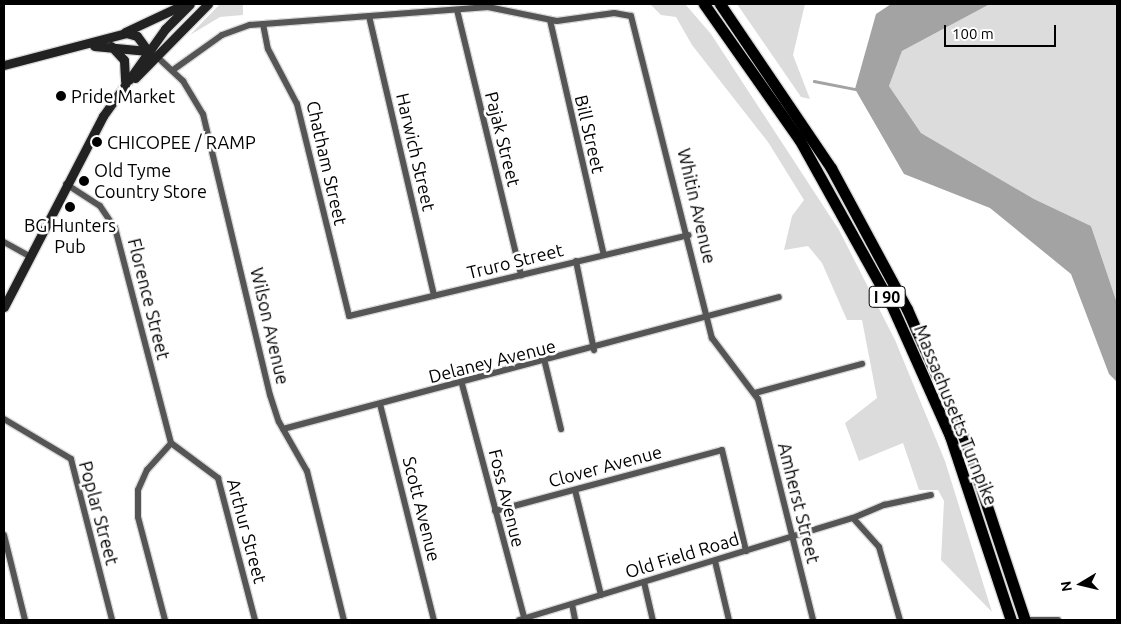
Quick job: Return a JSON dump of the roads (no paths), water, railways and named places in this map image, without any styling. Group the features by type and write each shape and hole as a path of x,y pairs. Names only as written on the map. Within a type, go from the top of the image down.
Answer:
{"highway":[{"name":"Massachusetts Turnpike","path":"704,4 798,139 887,297 950,436 1011,620"},
{"name":"Massachusetts Turnpike","path":"720,4 831,168 907,309 966,443 1026,618"}],"main road":[{"path":"4,65 86,46 122,34 186,4"},
{"path":"117,96 153,54 190,4"},
{"path":"153,54 208,4"},
{"path":"122,34 134,34 153,54"},
{"path":"86,46 111,46 153,54"},
{"path":"4,307 66,184 117,96 127,69 123,56 111,46"}],"street":[{"path":"173,70 226,32 263,24 505,8 550,20"},
{"name":"Pajak Street","path":"457,10 521,275"},
{"name":"Whitin Avenue","path":"550,20 630,15 638,27 712,338 755,393"},
{"name":"Harwich Street","path":"368,16 434,296"},
{"name":"Bill Street","path":"550,20 604,254"},
{"name":"Chatham Street","path":"263,24 274,63 296,97 349,316"},
{"name":"Wilson Avenue","path":"153,54 173,70 206,122 270,395 283,429 308,471 344,620"},
{"name":"Florence Street","path":"66,184 100,206 115,228 171,443"},
{"name":"Truro Street","path":"349,316 688,235"},
{"path":"4,242 29,256"},
{"path":"576,261 594,350"},
{"name":"Delaney Avenue","path":"283,429 545,363 779,298"},
{"path":"545,363 561,428"},
{"path":"755,393 862,364"},
{"name":"Foss Avenue","path":"462,384 523,619"},
{"name":"Amherst Street","path":"755,393 813,620"},
{"name":"Scott Avenue","path":"380,404 434,620"},
{"name":"Poplar Street","path":"4,419 71,459 112,620"},
{"path":"165,620 138,517 138,490 147,470 171,443"},
{"name":"Arthur Street","path":"171,443 218,478 255,620"},
{"name":"Clover Avenue","path":"496,511 722,450 746,551"},
{"path":"575,490 601,595"},
{"name":"Old Field Road","path":"523,619 853,518 884,504 931,495"},
{"path":"853,518 878,547 900,620"},
{"path":"4,535 25,620"},
{"path":"715,561 730,620"},
{"path":"644,582 653,620"},
{"path":"572,604 575,620"},
{"path":"1026,618 1056,619"}],"waterway":[{"path":"814,81 855,89"}],"place":[{"name":"Pride Market","path":"61,96"},
{"name":"CHICOPEE / RAMP","path":"97,142"},
{"name":"Old Tyme Country Store","path":"84,181"},
{"name":"BG Hunters Pub","path":"70,207"}]}
